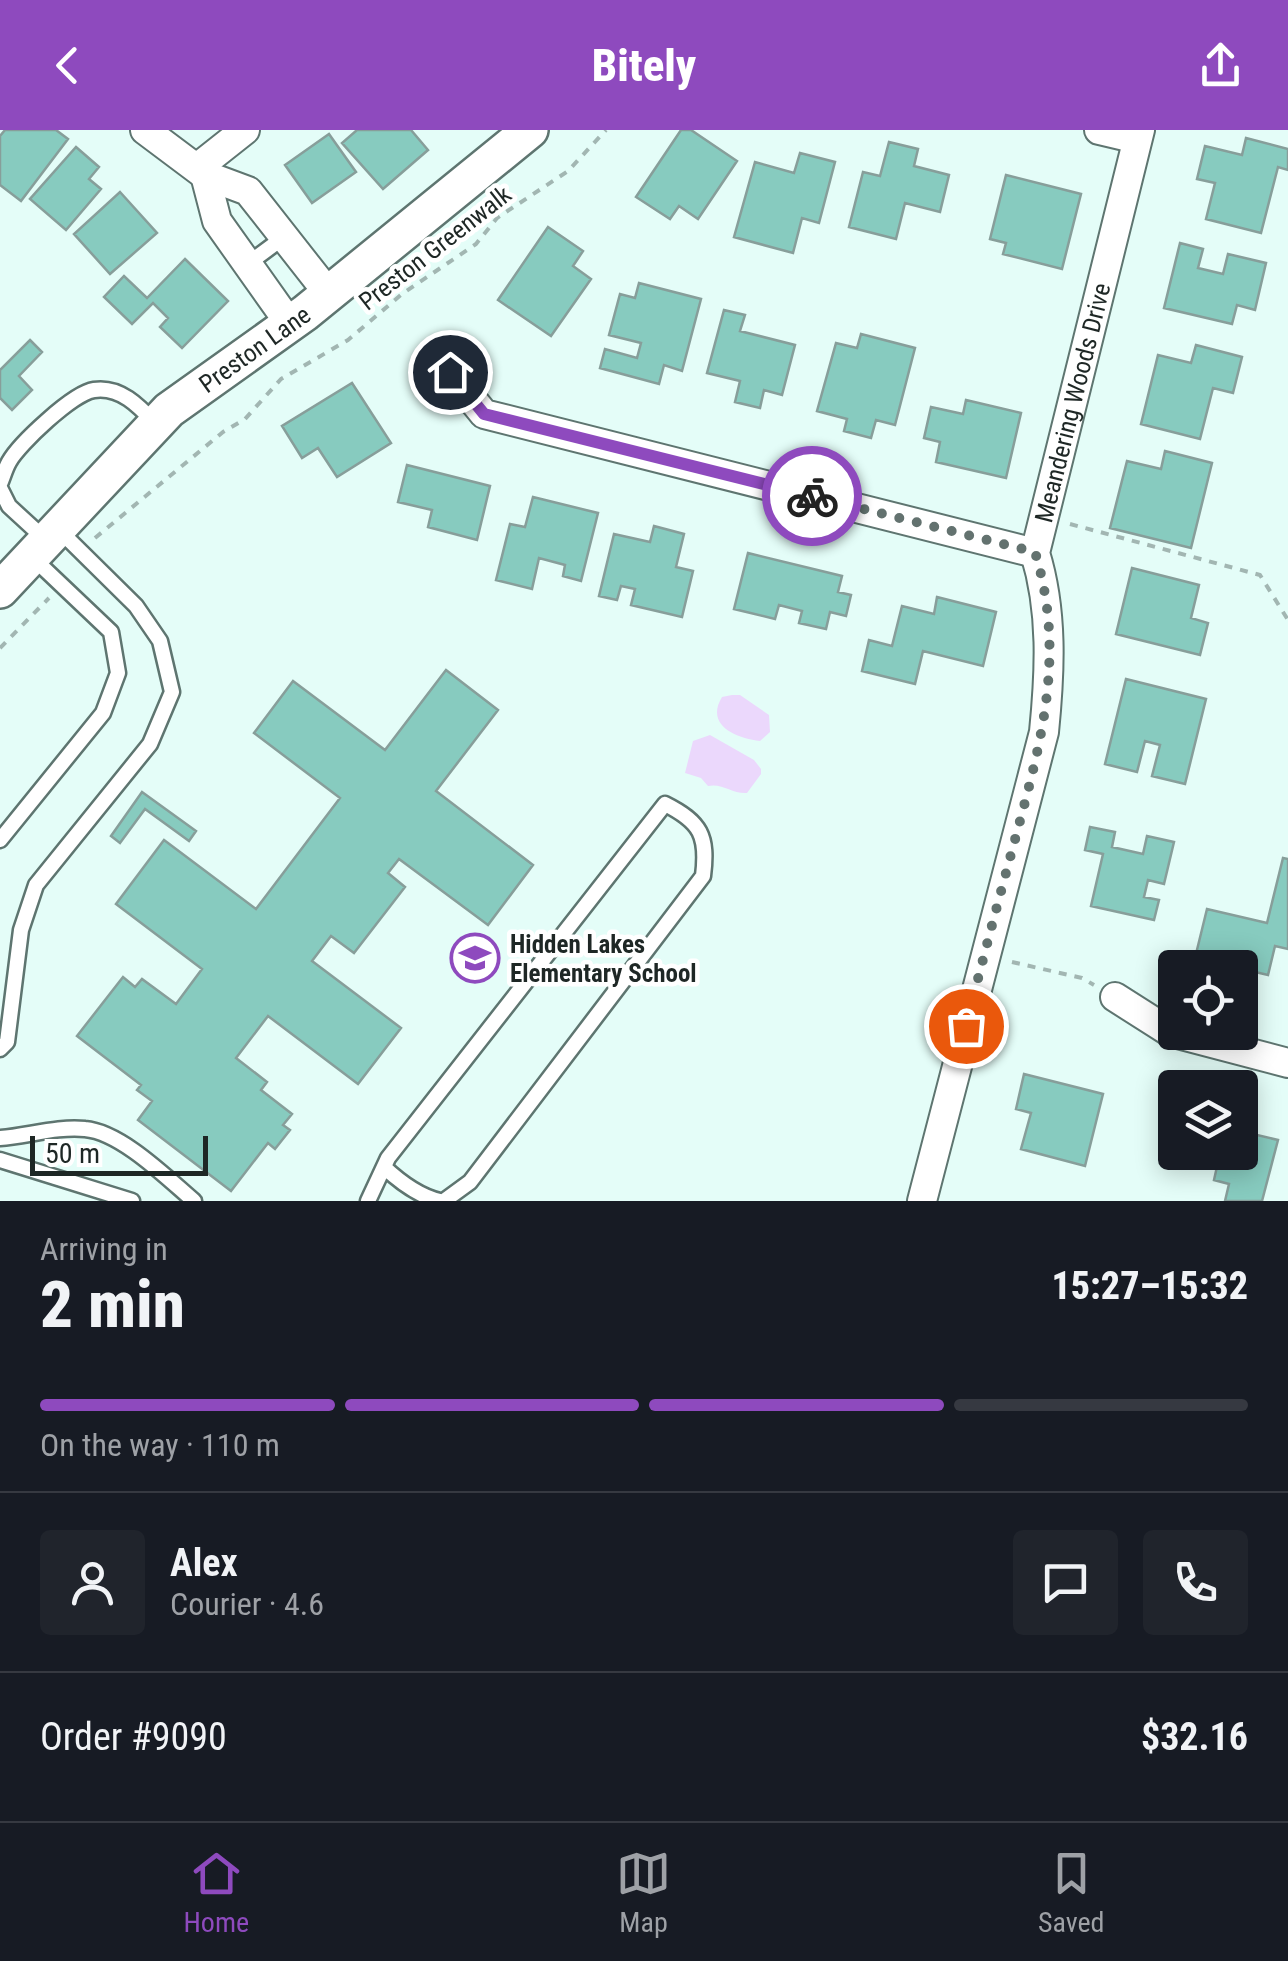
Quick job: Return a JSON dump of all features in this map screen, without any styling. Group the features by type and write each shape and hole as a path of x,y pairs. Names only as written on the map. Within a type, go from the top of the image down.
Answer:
{"street":[{"path":"146,130 201,171 248,191 328,294"},
{"path":"201,171 245,130"},
{"name":"Preston Lane","path":"0,590 169,410 290,324 530,130"},
{"path":"1099,130 1138,135"},
{"name":"Meandering Woods Drive","path":"922,1201 1044,732 1048,624 1035,552 1138,135"},
{"path":"201,171 217,222 290,324"},
{"path":"450,372 484,414 1035,552"},
{"path":"1116,997 1170,1032 1288,1063"}],"lane":[{"path":"249,263 284,237"},
{"path":"0,840 103,713 118,673 111,632 45,542 10,506 0,486 10,459 64,407 94,390 112,391 134,401 156,424"},
{"path":"0,1049 6,1042 21,930 36,885 150,744 172,692 160,640 136,606 45,542"},
{"path":"368,1201 384,1166 418,1118 665,804 687,816 699,828 706,853 703,876 470,1182 442,1201 428,1198 398,1180 384,1166"},
{"path":"0,1138 85,1129 107,1135 194,1201"},
{"path":"0,1160 132,1201"}],"path":[{"name":"Preston Greenwalk","path":"96,538 223,432 245,419 281,379 348,340 402,294 476,244 505,210 568,171 606,130"},
{"path":"1044,518 1260,575 1288,620"},
{"path":"0,648 50,596"},
{"path":"984,956 1082,978 1116,997"}],"shaded area":[{"path":"740,695 769,715 770,732 760,741 741,737 720,722 717,715 722,697"},
{"path":"710,735 754,760 761,769 747,793 708,786 701,778 685,773 693,741"}],"building":[{"path":"5,130 56,130 68,139 21,201 0,185 0,136"},
{"path":"357,130 411,130 428,150 383,189 342,143"},
{"path":"681,130 691,130 737,161 698,219 679,206 670,219 636,197"},
{"path":"329,134 356,172 312,203 285,165"},
{"path":"1246,138 1288,149 1288,170 1278,167 1261,233 1206,219 1215,183 1197,179 1205,146 1242,155"},
{"path":"889,142 918,149 914,166 949,175 940,212 905,203 896,239 849,227 863,172 880,176"},
{"path":"76,147 99,167 89,179 101,189 66,230 30,199"},
{"path":"800,153 835,162 819,223 802,218 793,253 734,237 755,162 794,173"},
{"path":"1006,175 1081,194 1062,269 1003,254 1006,243 990,239"},
{"path":"120,192 157,233 110,274 74,234"},
{"path":"548,227 583,251 573,266 591,279 551,336 498,300"},
{"path":"1180,243 1203,249 1198,268 1223,274 1228,254 1266,263 1255,310 1237,305 1232,324 1164,308"},
{"path":"185,259 228,301 182,348 160,327 168,318 153,303 132,324 104,297 124,276 147,298"},
{"path":"639,283 701,299 682,371 664,365 659,384 600,368 605,349 637,358 641,343 609,335 620,294 635,298"},
{"path":"724,310 745,315 740,331 795,345 782,395 764,390 760,408 735,402 740,381 707,373"},
{"path":"861,334 915,348 895,425 876,420 871,438 844,431 847,419 817,411 836,343 857,348"},
{"path":"30,340 42,352 19,376 32,390 12,410 0,398 0,370"},
{"path":"1196,345 1242,357 1233,393 1213,388 1200,439 1141,424 1158,355 1191,363"},
{"path":"352,383 391,443 337,477 318,448 302,458 282,426"},
{"path":"966,400 1021,413 1006,478 936,462 940,442 924,438 931,407 963,414"},
{"path":"1165,451 1212,463 1191,548 1110,528 1127,461 1161,469"},
{"path":"407,465 490,486 477,540 428,527 432,510 398,502"},
{"path":"533,497 598,513 581,581 563,576 565,565 539,558 532,589 496,580 510,524 525,527"},
{"path":"654,526 684,534 676,567 693,571 682,617 631,605 635,589 621,586 617,600 599,596 614,534 650,542"},
{"path":"748,553 842,576 838,592 851,595 846,616 830,612 826,629 799,623 802,611 779,605 775,619 734,609"},
{"path":"1132,568 1199,585 1191,618 1208,623 1200,655 1116,634"},
{"path":"937,597 996,612 983,666 923,651 915,684 862,671 869,640 892,646 902,606 934,614"},
{"path":"446,670 498,710 436,791 533,865 488,925 399,859 388,873 405,887 354,953 331,936 312,961 401,1028 358,1084 268,1016 236,1058 267,1082 261,1090 292,1114 283,1125 290,1130 275,1149 268,1143 231,1191 138,1120 152,1101 137,1090 141,1085 77,1036 123,977 135,987 142,979 176,1004 202,969 116,904 164,840 256,909 340,798 254,733 293,681 385,750"},
{"path":"1126,679 1206,699 1185,784 1152,776 1160,745 1145,741 1137,772 1105,764"},
{"path":"142,792 196,831 189,841 145,809 120,843 111,836"},
{"path":"1090,827 1115,832 1112,847 1143,854 1147,836 1174,842 1164,884 1148,880 1144,897 1159,900 1154,920 1091,906 1103,854 1085,850"},
{"path":"1283,858 1288,859 1288,949 1275,946 1268,975 1258,973 1258,950 1197,950 1207,909 1267,923"},
{"path":"1024,1074 1103,1094 1085,1166 1021,1149 1031,1113 1016,1109"},
{"path":"1258,1135 1278,1140 1262,1201 1225,1201 1229,1184 1214,1180 1216,1170 1258,1170"}],"way so far":[{"path":"812,496 1035,552 1048,624 1044,732 966,1026"}],"place":[{"name":"Hidden Lakes Elementary School","path":"475,958"}],"route":[{"path":"450,372 484,414 812,496"}]}
